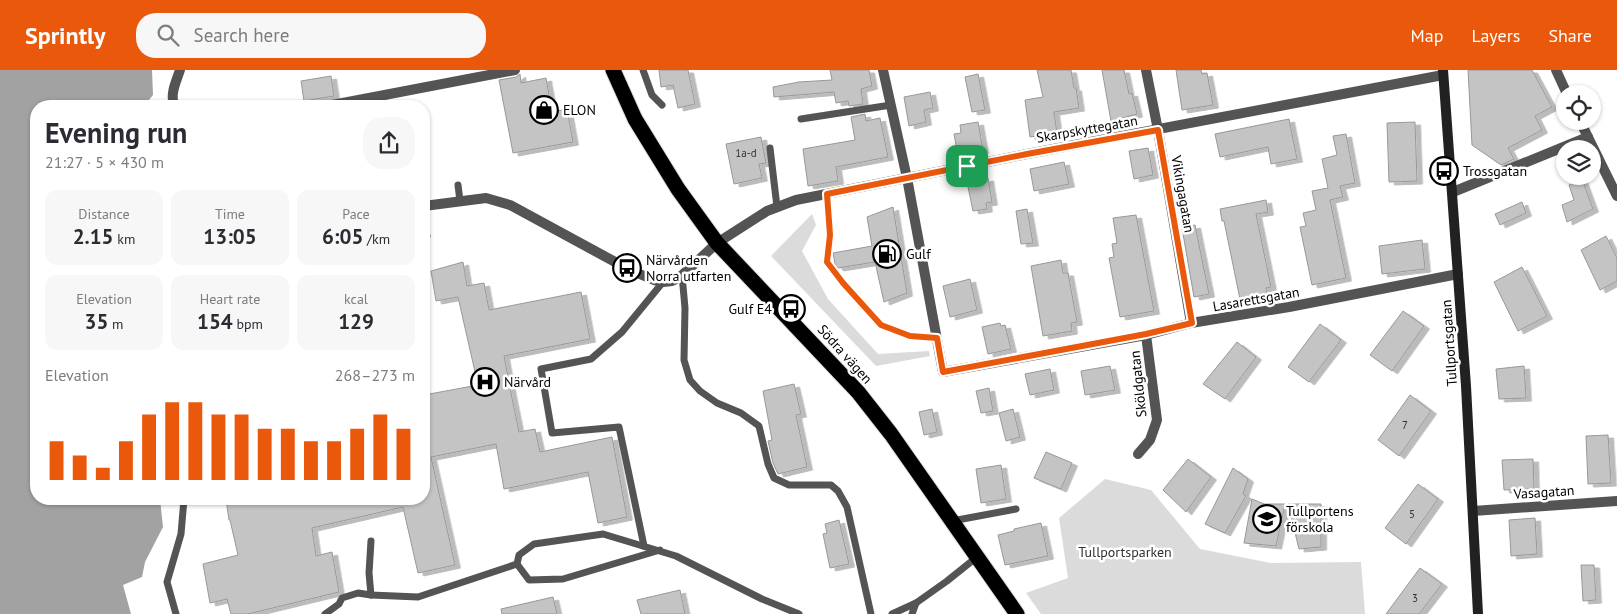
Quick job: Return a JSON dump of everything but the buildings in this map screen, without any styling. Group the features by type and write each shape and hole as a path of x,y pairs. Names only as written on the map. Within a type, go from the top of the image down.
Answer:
{"highway":[{"name":"Södra vägen","path":"613,70 635,118 678,189 717,243 858,392 891,434 1017,614"}],"main road":[{"name":"Tullportsgatan","path":"1443,73 1466,386 1478,614"}],"street":[{"path":"173,100 172,94 180,70"},
{"path":"358,100 514,70"},
{"path":"883,70 907,178 937,338"},
{"name":"Vikingagatan","path":"1146,70 1192,323"},
{"path":"1556,70 1563,85"},
{"name":"Skarpskyttegatan","path":"682,275 717,243 766,211 796,200 1443,73"},
{"path":"1584,130 1617,196"},
{"path":"1453,192 1588,137"},
{"path":"430,205 486,198 510,205 630,270 654,280 672,281 682,275"},
{"name":"Lasarettsgatan","path":"937,338 943,372 1146,334 1192,323 1289,307 1458,274"},
{"name":"Sköldgatan","path":"1138,454 1150,440 1156,420 1146,334"},
{"name":"Vasagatan","path":"1473,511 1617,501"}],"lane":[{"path":"643,70 652,95 662,105"},
{"path":"801,119 891,105"},
{"path":"770,148 778,207"},
{"path":"458,185 460,201"},
{"path":"827,194 830,235 827,262 837,276 881,325 910,336 937,338"},
{"path":"682,275 685,308 684,360 690,380 700,391 717,403 741,413 759,426 768,464 774,478 789,485 831,485 838,491 847,508 871,614"},
{"path":"644,546 619,427 552,433 540,369 591,358 622,332 663,282"},
{"path":"176,614 167,582 181,534 183,505"},
{"path":"952,521 1016,509"},
{"path":"660,550 563,579 529,580 517,564 519,555 534,544 603,534 660,550 676,556 762,599 799,614"},
{"path":"371,541 369,573 371,595"},
{"path":"892,614 916,603 977,557"},
{"path":"326,614 339,604 342,598 358,592 371,595 418,597 517,564"},
{"path":"912,614 916,603"}],"green space":[{"path":"812,214 816,225 802,251 828,299 878,354 929,351 930,356 876,366 771,256"},
{"name":"Tullportsparken","path":"1105,479 1151,490 1200,549 1271,563 1361,562 1365,614 1041,614 1026,593 1068,578 1059,518"}],"shaded area":[{"path":"0,70 152,70 153,95 149,100 30,100 30,505 161,505 163,527 145,562 142,577 123,585 131,614 0,614"}],"place":[{"name":"ELON","path":"544,110"},
{"name":"Trossgatan","path":"1444,171"},
{"name":"Gulf","path":"887,254"},
{"name":"Närvården Norra utfarten","path":"627,268"},
{"name":"Gulf E4","path":"791,309"},
{"name":"Närvård","path":"485,382"},
{"name":"Tullportens förskola","path":"1267,519"}],"route":[{"path":"1158,130 1192,323 1146,334 943,372 937,338 910,336 881,325 843,283 827,262 830,235 827,194 967,166 1158,130"}]}
